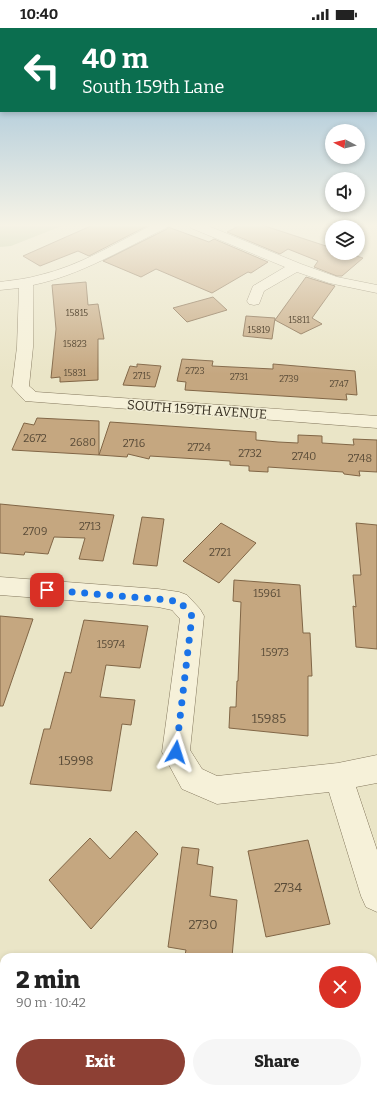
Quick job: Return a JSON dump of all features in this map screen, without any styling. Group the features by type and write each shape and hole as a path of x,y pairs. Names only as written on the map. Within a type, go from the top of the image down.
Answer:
{"street":[{"path":"0,286 26,282 50,275"},
{"path":"254,301 258,289 283,275"},
{"path":"319,275 334,280 377,289"},
{"name":"SOUTH 159TH AVENUE","path":"26,282 26,347 20,387 31,397 377,422"},
{"path":"0,586 158,598 180,602 192,616 176,752 192,779 217,790 338,777 377,769"},
{"path":"338,777 377,896"}],"building":[{"path":"136,275 145,275 141,277"},
{"path":"169,275 243,275 212,293"},
{"path":"306,277 335,286 312,318 322,324 301,334 275,320"},
{"path":"86,282 88,305 98,304 104,339 98,339 98,380 60,382 60,377 51,378 56,329 52,285"},
{"path":"213,297 227,310 187,322 173,308"},
{"path":"246,316 275,318 272,339 243,336"},
{"path":"182,359 213,361 212,366 273,369 273,364 355,371 357,395 346,394 347,400 185,390 186,382 177,381"},
{"path":"137,364 161,366 155,387 123,385 130,366 137,367"},
{"path":"37,418 99,421 99,455 12,450 24,423 34,425"},
{"path":"110,422 256,432 256,440 278,442 298,443 298,435 322,436 322,443 354,445 353,439 377,440 377,472 359,471 360,476 344,474 343,472 268,467 268,472 249,471 249,466 230,465 230,461 150,456 149,459 128,454 127,457 99,455"},
{"path":"0,504 114,515 103,561 79,559 85,538 54,537 48,554 25,552 24,555 0,553"},
{"path":"142,517 164,519 157,566 133,564"},
{"path":"221,523 256,543 219,583 183,561"},
{"path":"356,523 377,525 377,649 356,647 353,606 356,607 353,575 361,575"},
{"path":"234,580 300,585 303,633 310,633 312,676 308,676 308,736 229,728 230,707 236,707 241,602 233,601"},
{"path":"0,616 33,619 3,706 0,706"},
{"path":"84,620 148,626 140,668 106,665 100,697 135,700 131,725 122,724 111,791 30,784 44,729 50,729 65,672 71,673"},
{"path":"136,831 158,854 91,929 49,880 90,838 110,859"},
{"path":"308,840 330,924 266,937 248,851"},
{"path":"182,847 199,849 197,864 213,867 210,896 237,900 232,953 185,953 186,950 168,947"}],"route":[{"path":"47,590 158,598 180,602 192,616 176,752"}]}
